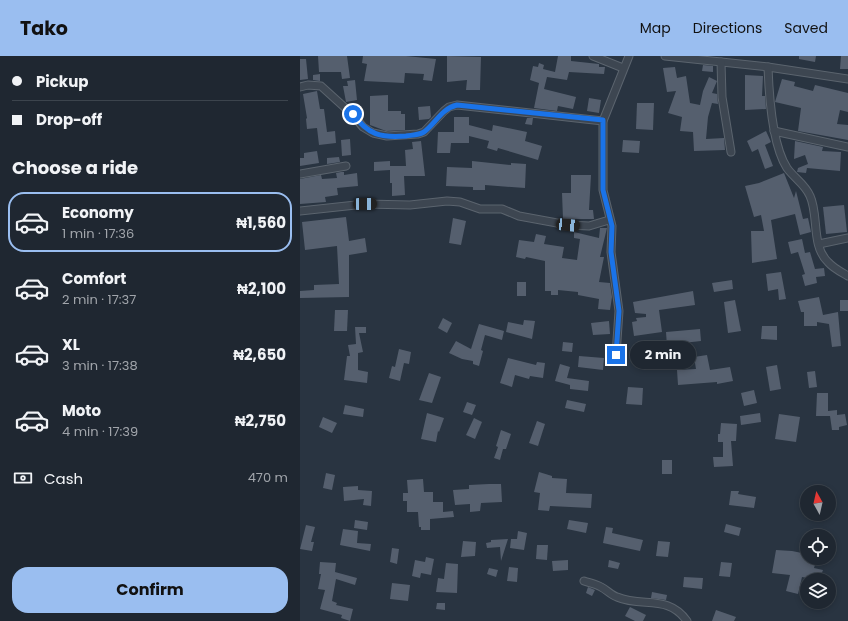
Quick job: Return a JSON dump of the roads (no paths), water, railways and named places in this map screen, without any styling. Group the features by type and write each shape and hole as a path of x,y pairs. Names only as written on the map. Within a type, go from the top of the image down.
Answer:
{"street":[{"path":"593,56 624,68"},
{"path":"616,355 619,311 611,252 612,226 603,190 603,120 629,56"},
{"path":"665,56 768,67 848,79"},
{"path":"721,62 722,97 731,152"},
{"path":"768,67 774,131 787,169 803,185 811,196 819,244 823,257 828,263 848,276"},
{"path":"300,87 308,85 321,86 353,114 363,127 373,133 387,136 418,134 424,132 444,111 449,107 457,105 603,120"},
{"path":"774,131 848,147"},
{"path":"300,174 346,166"},
{"path":"300,211 365,204 410,205 447,201 460,202 480,208 502,209 519,216 568,225 589,226 610,220"},
{"path":"819,244 848,238"},
{"path":"584,581 600,587 616,597 634,602 658,602 669,605 682,614 687,621"}]}
